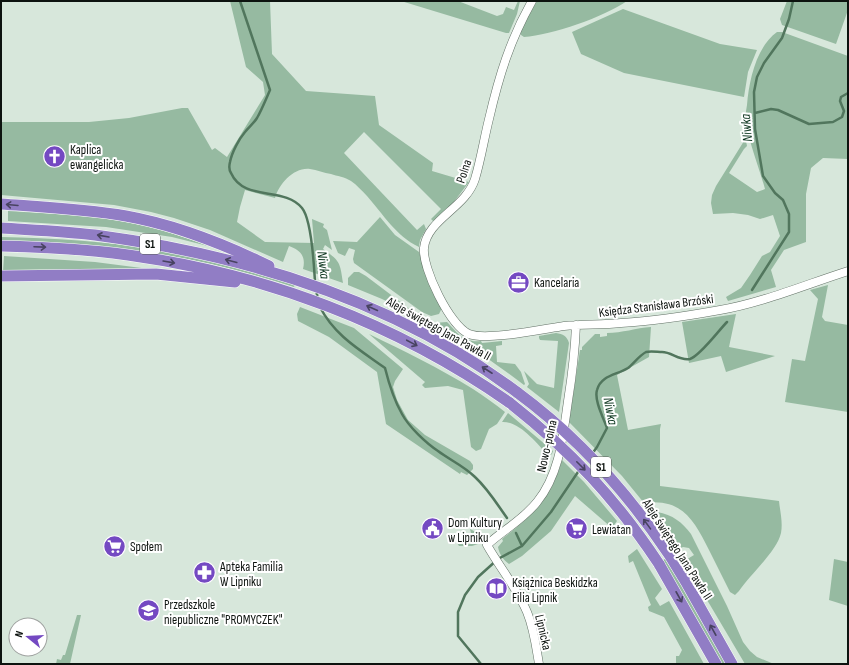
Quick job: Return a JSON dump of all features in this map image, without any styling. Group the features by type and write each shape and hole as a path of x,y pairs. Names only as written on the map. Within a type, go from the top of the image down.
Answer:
{"highway":[{"path":"1,204 103,212 146,220 221,244 299,280"},
{"name":"Aleje świętego Jana Pawła II","path":"1,228 94,235 182,249 226,259 299,280 370,307 423,333 472,360 551,419 601,466 634,506 670,556 732,664"},
{"name":"Aleje świętego Jana Pawła II","path":"1,246 53,248 128,255 173,262 221,272 299,295 336,309 393,334 465,372 510,403 543,429 592,476 624,514 659,564 716,664"},
{"path":"1,276 156,274 274,287"}],"street":[{"name":"Polna","path":"462,330 449,315 436,290 425,260 424,247 426,239 433,227 462,200 470,190 475,180 489,118 505,60 519,24 532,1"},
{"name":"Księdza Stanisława Brzóski","path":"462,330 476,336 486,336 576,325 620,324 721,310 750,303 848,271"},
{"name":"Nowo-polna","path":"487,546 526,515 542,495 551,479 562,437 576,346 576,325"},
{"name":"Lipnicka","path":"487,546 516,590 528,614 539,664"}],"green space":[{"path":"230,1 270,1 272,54 306,91 375,96 379,125 433,163 432,171 469,182 453,203 433,221 431,219 441,209 364,132 344,153 417,230 424,224 426,229 420,240 419,247 403,237 367,196 351,181 346,178 310,169 298,171 288,178 280,187 275,198 245,190 237,222 265,242 314,243 312,219 324,224 323,227 327,230 332,250 325,245 323,249 336,259 340,266 343,283 303,269 304,261 302,254 289,246 283,262 210,230 151,212 114,205 1,195 1,122 89,122 129,118 188,108 212,150 215,148 227,157 265,95 263,82 246,67"},
{"path":"401,1 458,1 497,16 503,14 506,7 514,10 518,1 520,1 517,14 509,33 506,33"},
{"path":"537,1 627,1 592,19 549,33 524,37 521,35 520,31"},
{"path":"787,1 848,1 848,10 836,44 782,25 780,19"},
{"path":"623,9 720,44 757,50 748,72 744,97 624,73 581,54 572,32"},
{"path":"777,32 782,32 848,56 848,159 823,158 811,168 806,194 806,242 784,250 771,270 776,287 728,301 726,297 741,288 762,256 770,252 780,236 773,215 760,219 748,215 733,213 713,214 711,203 712,195 716,186 744,141 746,141 747,146 729,173 757,192 765,189 750,140 746,123 746,114 755,65 764,46"},
{"path":"8,211 72,215 120,221 181,236 208,246 172,237 106,227 8,221"},
{"path":"380,217 395,235 419,252 441,307 439,314 431,316 422,312 354,263 353,259 355,250 349,248 345,256 338,253 333,241 357,242"},
{"path":"1,237 79,240 156,250 226,265 295,285 294,287 233,269 171,256 112,249 1,241"},
{"path":"4,256 95,262 157,270 3,272"},
{"path":"354,272 359,272 366,276 423,319 382,299 348,285 348,278"},
{"path":"828,285 822,317 825,321 848,325 848,412 785,402 792,359 805,361 818,299 810,290"},
{"path":"300,307 354,328 403,369 393,387 397,400 408,420 425,435 470,461 473,465 473,469 467,475 461,472 460,474 386,424 377,372 329,337 298,321 297,314"},
{"path":"736,314 729,347 775,356 726,372 721,356 689,363 682,322"},
{"path":"426,321 433,323 447,322 465,339 481,341 482,343 502,341 502,345 496,346 497,362 515,364 521,372 525,384 524,385 476,351"},
{"path":"651,327 649,357 617,375 628,430 661,424 660,486 779,501 782,525 778,540 769,555 735,595 730,592 698,529 685,513 668,504 657,502 644,503 622,476 569,422 580,350 582,350 582,347 595,334 600,334 600,337 607,336 607,333"},
{"path":"556,333 564,336 569,343 559,412 527,387 529,384 524,371 537,384 554,388 558,341 540,340 539,336"},
{"path":"369,334 460,381 481,394 505,412 497,424 489,429 481,449 476,451 471,447 463,390 448,386 425,388 422,385 425,382"},
{"path":"508,413 553,451 552,454 549,456 522,429 515,425 502,422"},
{"path":"562,460 584,482 617,521 612,528 575,496 551,531 522,556 509,564 500,554 498,547 503,541 502,539 532,514 547,496 558,473"},
{"path":"657,512 668,515 677,520 691,534 727,606 743,642 757,657 774,664 745,664 684,561 694,555 689,548 683,547 677,550 651,513"},
{"path":"470,529 476,532 478,544 472,546 459,546 457,543 458,538 463,540 465,543 471,543 473,541"},
{"path":"637,549 662,589 655,598 660,606 669,601 704,664 676,664 676,656 679,656 682,650 664,617 649,611 648,607 651,605 633,561 629,563 628,556"},
{"path":"665,559 726,664 721,664 662,561"},
{"path":"834,559 848,562 848,606 829,600"},
{"path":"77,615 81,615 70,664 56,664 57,659 61,660 63,655 65,655"}],"waterway":[{"name":"Niwka","path":"240,1 270,90 257,118 243,135 232,154 229,166 230,171 237,182 245,188 285,197 294,201 302,208 308,222 310,232 315,282"},
{"name":"Niwka","path":"752,290 789,232 789,214 783,200 775,193 763,176 755,129 754,92 757,77 764,63 782,38 789,19 793,1"},
{"path":"755,113 771,109 778,110 809,124 833,122 842,117 844,111 840,101 841,97 848,93"},
{"name":"Niwka","path":"316,289 318,300"},
{"name":"Niwka","path":"320,307 340,334 385,368 390,386 402,414 413,429 433,448 475,477 507,518"},
{"name":"Niwka","path":"592,454 607,428 599,409 596,394 602,381 628,368 646,352 666,352 682,359 690,359 699,353 727,322"},
{"name":"Niwka","path":"522,546 551,512 580,469"},
{"name":"Niwka","path":"481,664 458,636 458,612 465,595 478,577 498,559 522,546 516,533"}],"place":[{"name":"Kaplica ewangelicka","path":"55,156"},
{"name":"Kancelaria","path":"519,282"},
{"name":"Dom Kultury w Lipniku","path":"433,529"},
{"name":"Lewiatan","path":"577,529"},
{"name":"Społem","path":"114,546"},
{"name":"Apteka Familia W Lipniku","path":"205,573"},
{"name":"Książnica Beskidzka Filia Lipnik","path":"496,589"},
{"name":"Przedszkole niepubliczne \"PROMYCZEK\"","path":"149,611"}]}
